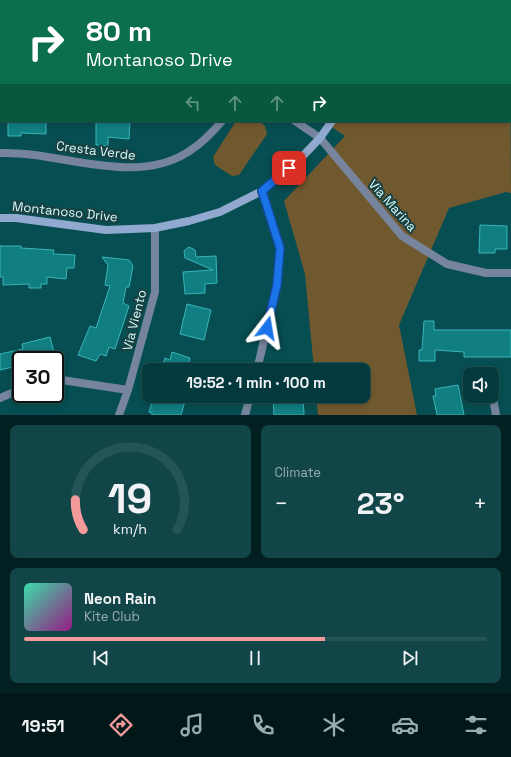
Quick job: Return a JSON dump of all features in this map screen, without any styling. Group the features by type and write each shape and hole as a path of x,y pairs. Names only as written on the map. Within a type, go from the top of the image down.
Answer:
{"street":[{"name":"Cresta Verde","path":"0,153 33,154 128,168 146,167 158,165 188,153 201,143 221,122"},
{"path":"296,122 320,138"},
{"name":"Montanoso Drive","path":"0,218 16,218 106,230 155,228 189,221 220,212 262,191 299,160 320,138 331,122"},
{"name":"Via Marina","path":"320,138 402,236 447,264 486,273 511,273"},
{"path":"258,363 277,285 280,248 262,191"},
{"name":"Via Viento","path":"119,415 128,390 155,292 155,228"},
{"path":"64,380 128,390"},
{"path":"0,398 12,393"},
{"path":"245,415 248,403"},
{"path":"494,403 496,415"}],"shaded area":[{"path":"235,122 260,122 265,126 267,134 239,175 232,176 215,165 213,157"},
{"path":"324,122 511,122 511,193 506,192 449,208 399,325 417,415 318,415 317,403 370,403 370,363 313,363 305,274 284,201 345,136"}],"building":[{"path":"8,122 46,122 46,134 21,133 21,136 8,136"},
{"path":"96,122 130,122 129,139 108,137 108,146 96,145"},
{"path":"480,225 507,226 507,249 495,249 495,253 479,253"},
{"path":"0,246 21,246 21,248 54,250 53,254 75,255 74,268 67,268 66,279 47,277 47,284 41,284 41,288 29,288 29,284 3,285 3,277 0,277"},
{"path":"189,247 195,250 196,257 216,256 217,283 205,284 205,293 185,294 183,272 213,270 185,258 184,251"},
{"path":"102,257 129,260 133,266 129,287 126,287 123,303 129,306 115,349 109,347 106,356 100,354 96,361 78,355 90,326 96,328 110,286 105,285 108,265"},
{"path":"187,304 211,310 204,340 180,334"},
{"path":"424,321 434,321 434,330 511,330 511,357 464,357 464,352 435,350 435,361 419,361 419,350 422,350"},
{"path":"50,337 54,351 14,351 23,349 22,344"},
{"path":"12,351 12,367 0,370 0,354"},
{"path":"172,352 190,358 189,363 163,363 165,358 170,360"},
{"path":"458,385 464,415 437,415 433,396 436,396 435,389"},
{"path":"152,403 185,403 181,415 152,415 152,413 149,412"},
{"path":"273,403 303,403 304,415 274,415"}],"route":[{"path":"267,328 277,285 280,248 262,191 289,168"}]}
